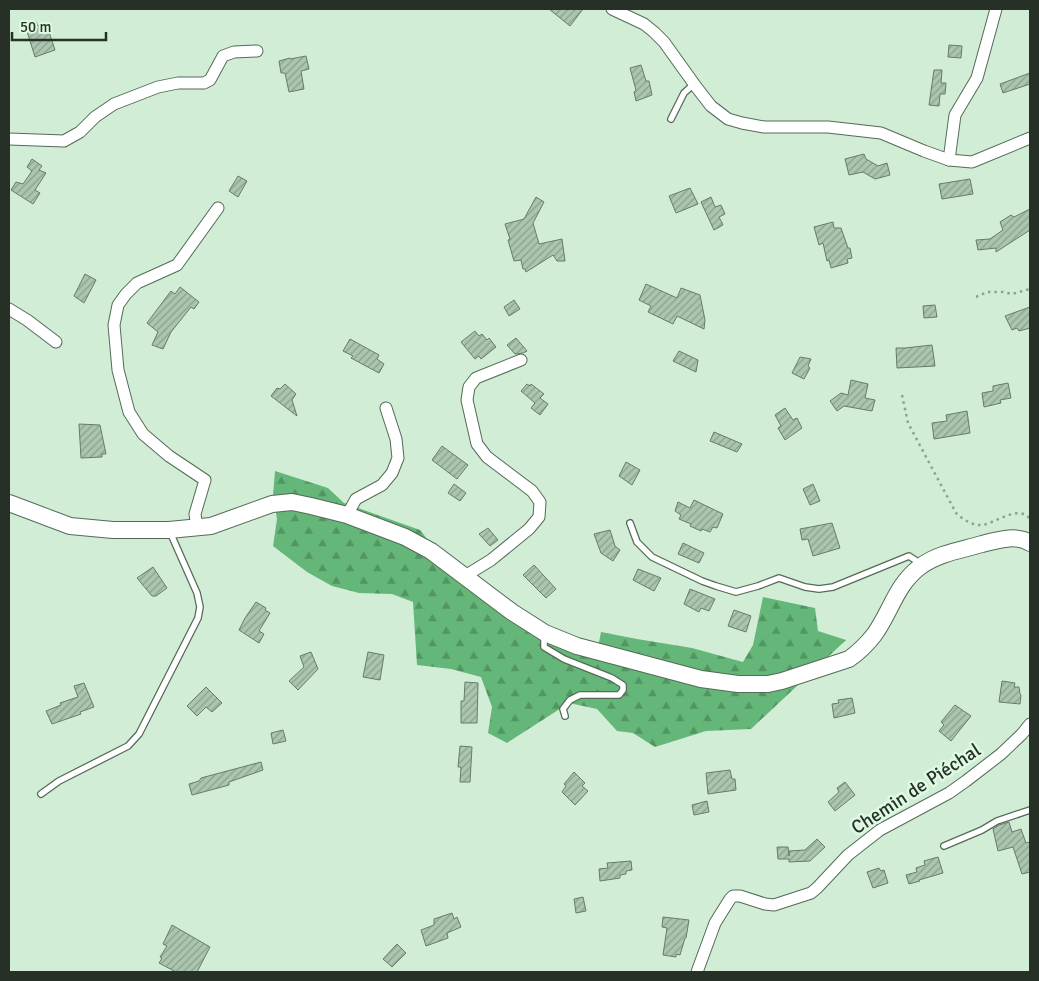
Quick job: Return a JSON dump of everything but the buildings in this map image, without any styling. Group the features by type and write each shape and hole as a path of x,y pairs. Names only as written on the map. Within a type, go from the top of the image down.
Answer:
{"street":[{"path":"612,9 644,24 654,32 664,42 711,106 728,119 764,126 828,127 881,133 949,160 972,162 1030,138"},
{"path":"949,160 955,115 978,78 996,9"},
{"path":"9,139 64,141 80,132 95,117 114,104 164,86 178,83 204,83 210,80 223,56 234,52 257,51"},
{"path":"197,528 195,514 205,480 169,456 143,434 129,412 118,370 114,325 118,306 126,294 137,283 178,265 218,208"},
{"path":"9,309 56,342"},
{"path":"465,576 491,560 529,529 539,517 540,502 532,491 487,457 477,444 467,400 469,387 476,378 522,360"},
{"path":"347,516 356,499 382,485 392,474 398,458 396,439 386,408"},
{"path":"9,503 70,526 113,530 197,528 211,526 272,504 292,502 311,506 405,536 431,551 512,612 544,633 577,646 700,679 754,685 782,681 850,659 875,634 895,597 913,573 922,565 946,554 993,541 1018,538 1030,543"},
{"name":"Chemin de Piéchal","path":"697,972 715,923 733,896 740,896 774,905 811,893 818,888 848,855 880,830 949,793 966,781 1001,754 1030,724"}],"lane":[{"path":"671,119 684,93 694,84"},
{"path":"630,523 637,542 652,557 702,581 724,590 736,592 780,578 819,590 833,587 909,556 922,565"},
{"path":"42,794 59,781 128,746 139,734 198,618 200,607 196,593 169,530"},
{"path":"544,633 544,647 564,659 612,678 623,685 623,690 619,695 580,695 570,700 563,709 565,716"},
{"path":"944,846 982,830 997,821 1030,810"}],"path":[{"path":"976,297 986,292 1012,294 1030,289"},
{"path":"902,395 908,423 956,513 963,519 983,525 1017,513 1026,514 1030,519"}],"green space":[{"path":"275,471 328,488 344,503 420,530 458,578 596,658 601,632 692,648 743,662 753,645 763,597 815,608 818,631 846,640 751,729 706,731 655,747 633,733 617,731 597,709 569,703 507,743 488,733 492,707 481,677 451,669 417,665 413,602 392,594 359,593 332,586 307,572 273,546 277,519 273,495"}]}
